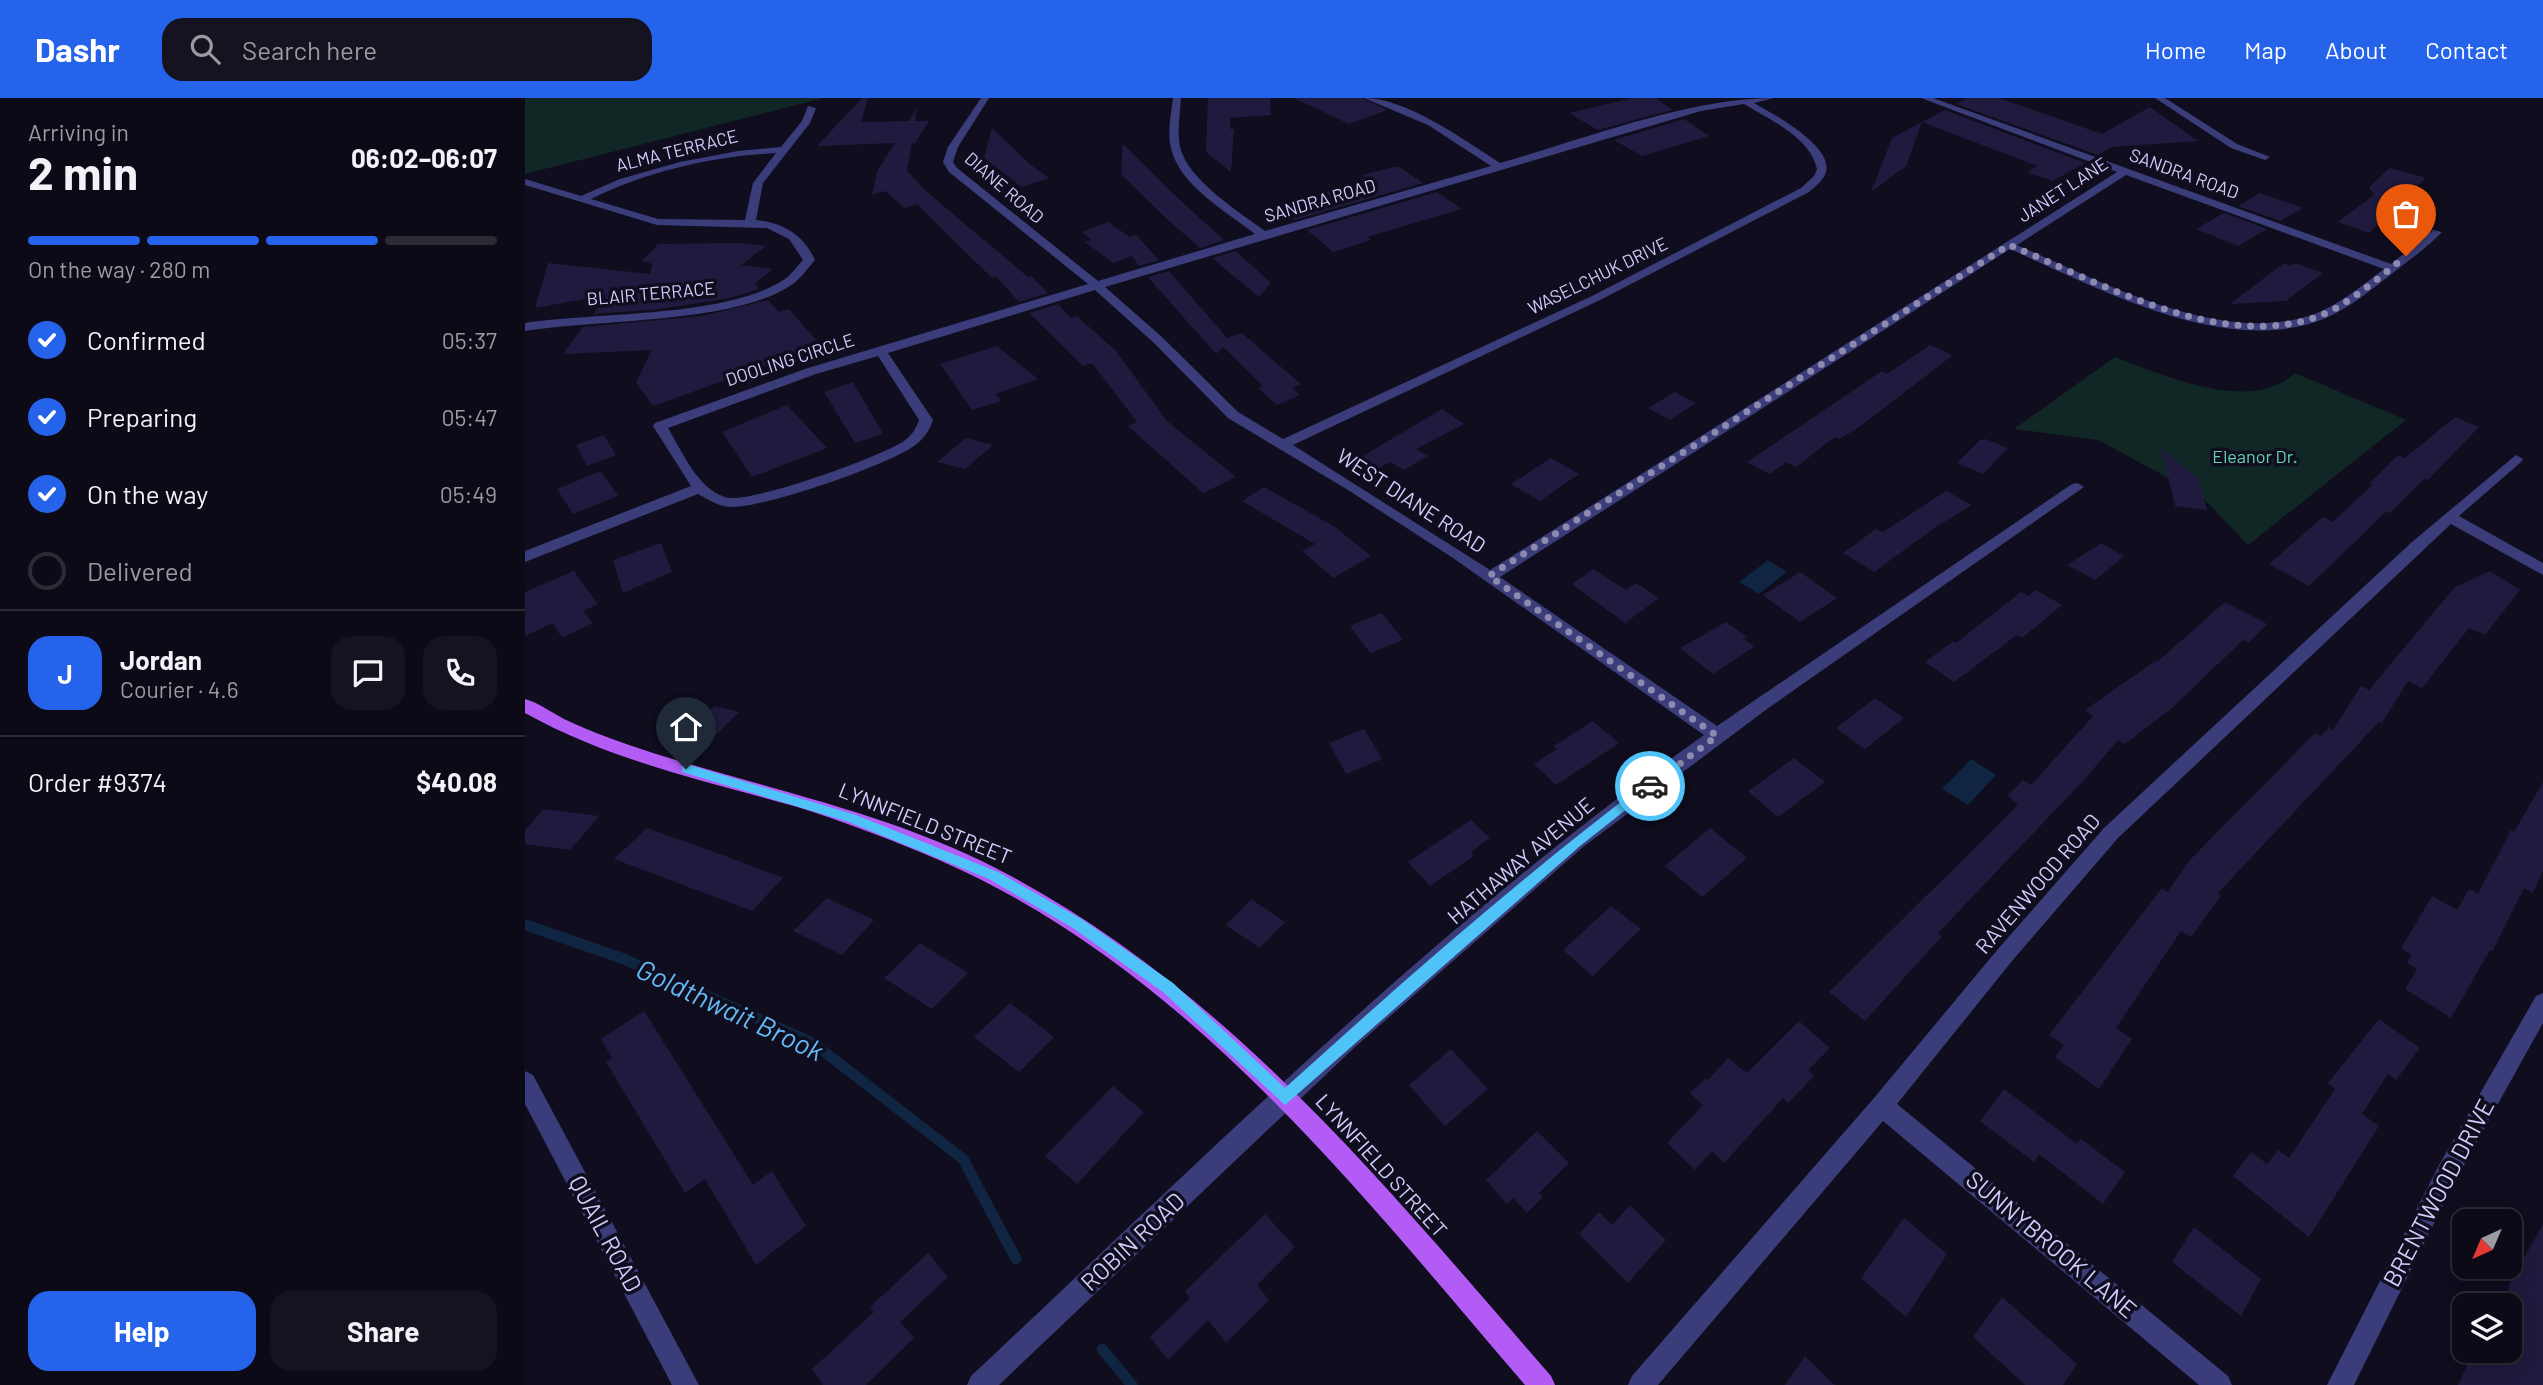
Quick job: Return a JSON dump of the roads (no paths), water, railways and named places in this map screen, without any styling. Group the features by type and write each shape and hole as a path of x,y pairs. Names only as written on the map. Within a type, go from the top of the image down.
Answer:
{"main road":[{"name":"LYNNFIELD STREET","path":"525,705 557,724 622,751 852,818 994,876 1078,924 1168,988 1315,1125 1542,1385"}],"street":[{"name":"DIANE ROAD","path":"985,98 953,147 948,162 985,198 1096,285"},
{"path":"1177,98 1175,141 1179,158 1194,176 1263,235"},
{"path":"1368,98 1431,123 1500,167"},
{"name":"SANDRA ROAD","path":"881,351 1263,235 1700,108 1770,98"},
{"name":"SANDRA ROAD","path":"1925,98 2391,268"},
{"path":"2159,98 2234,146 2265,156"},
{"name":"WASELCHUK DRIVE","path":"1282,445 1596,298 1805,190 1820,175 1822,167 1817,152 1790,130 1744,101"},
{"path":"525,182 671,224 750,223 758,183 807,121 811,108"},
{"name":"ALMA TERRACE","path":"581,200 617,184 725,156 750,150 785,150"},
{"name":"JANET LANE","path":"1489,576 2125,171"},
{"name":"BLAIR TERRACE","path":"525,327 568,319 712,307 753,297 798,276 809,260 802,246 776,225 750,223"},
{"path":"2009,245 2156,306 2204,320 2240,324 2291,323 2322,315 2391,268 2437,232"},
{"name":"WEST DIANE ROAD","path":"1096,285 1158,340 1223,407 1353,487 1489,576 1717,736"},
{"name":"DOOLING CIRCLE","path":"881,351 926,420 924,429 907,445 786,492 752,501 720,501 699,488 660,426 812,371 881,351"},
{"name":"RAVENWOOD ROAD","path":"1641,1385 1882,1106 2005,955 2111,833 2450,517 2517,459"},
{"name":"HATHAWAY AVENUE","path":"1285,1098 1391,1001 1576,842 1717,736 2077,487"},
{"path":"525,557 699,488"},
{"path":"2450,517 2543,570"},
{"name":"BRENTWOOD DRIVE","path":"2340,1385 2447,1173 2543,1003"},
{"name":"QUAIL ROAD","path":"525,1083 686,1385"},
{"name":"ROBIN ROAD","path":"980,1385 1285,1098"},
{"name":"SUNNYBROOK LANE","path":"1882,1106 2219,1385"}],"water":[{"path":"1768,560 1787,572 1759,594 1739,582"},
{"path":"1971,759 1996,775 1968,805 1942,789"}],"waterway":[{"name":"Goldthwait Brook","path":"525,924 534,927"},
{"name":"Goldthwait Brook","path":"529,926 624,959 813,1043 963,1159 1016,1259"},
{"name":"Goldthwait Brook","path":"1102,1349 1132,1385"}],"park label":[{"name":"Eleanor Dr.","path":"2255,457"}]}
